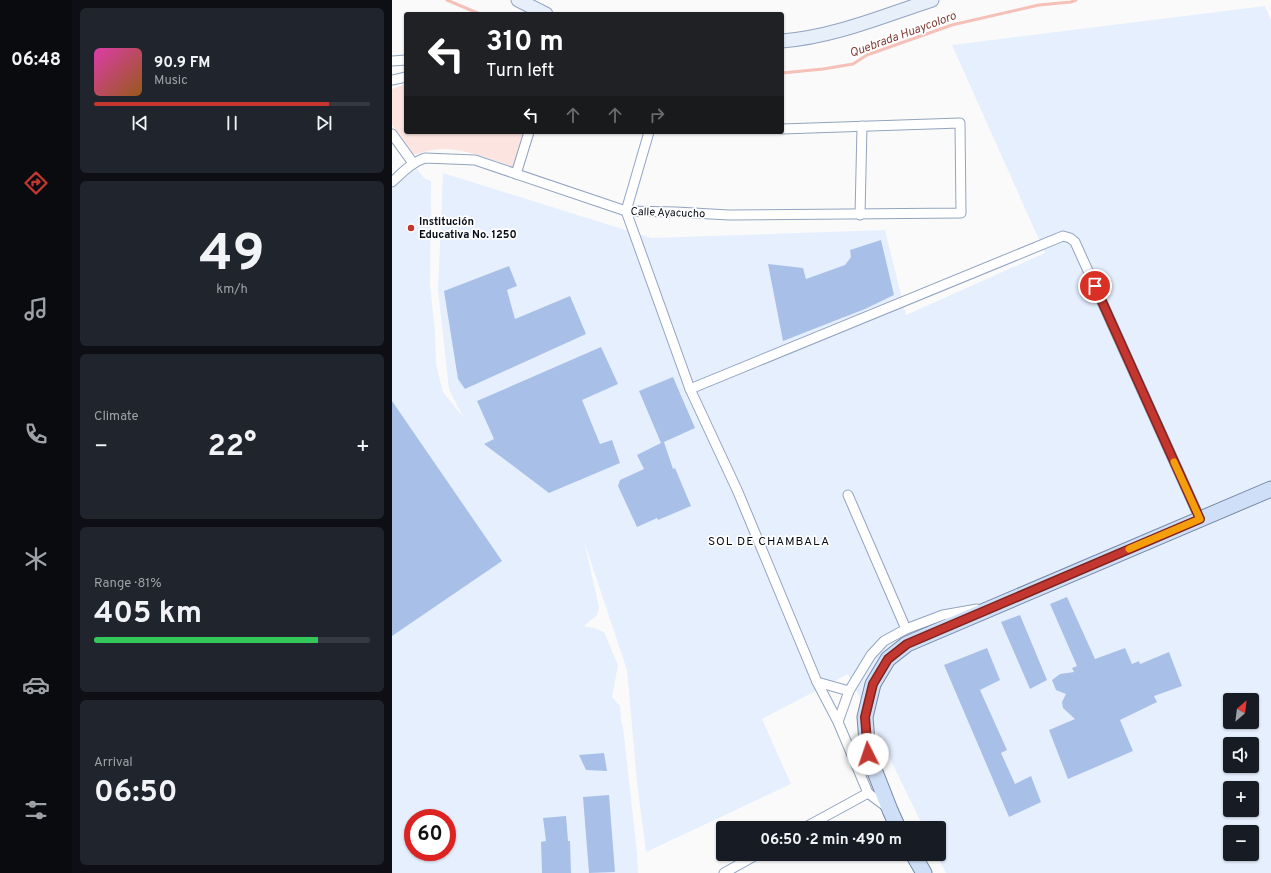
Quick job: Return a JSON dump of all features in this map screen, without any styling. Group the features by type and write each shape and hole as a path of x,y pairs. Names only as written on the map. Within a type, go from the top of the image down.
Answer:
{"main road":[{"path":"518,0 542,12"},
{"path":"784,41 795,40 854,27 932,0"},
{"path":"895,821 868,754 865,717 873,684 888,659 907,644 1271,489"},
{"path":"917,861 924,873"}],"street":[{"path":"392,61 404,60"},
{"path":"392,80 404,77"},
{"name":"Calle Ayacucho","path":"392,182 413,163 425,158 475,160 626,211 729,215 961,213 960,123 862,126"},
{"path":"784,129 862,126 860,215"},
{"path":"392,134 413,163"},
{"path":"516,174 528,134"},
{"path":"648,134 626,211 690,390 738,492 817,682 838,722 868,793 890,810"},
{"path":"690,390 1063,236 1070,238 1075,242 1200,519"},
{"path":"848,495 906,629"},
{"path":"838,722 849,691 871,655 884,640 906,629 943,615 998,605"},
{"path":"817,682 849,691"},
{"path":"817,821 868,793"},
{"path":"724,873 745,861"}],"shaded area":[{"path":"1265,6 1271,20 1271,873 946,873 940,861 946,861 946,821 921,821 848,674 762,719 791,784 646,852 637,782 627,670 584,541 599,607 597,615 584,626 604,632 618,665 612,697 620,706 638,873 392,873 392,189 416,168 424,178 431,181 430,285 435,332 436,364 443,392 463,417 449,389 438,290 443,173 651,238 885,230 906,315 1045,253 952,45"},
{"path":"404,85 404,134 526,134 517,168 462,151 444,149 413,155 392,125 392,89"}],"building":[{"path":"881,240 894,295 865,309 783,341 768,264 803,268 806,279 845,265 851,257 850,250"},
{"path":"509,266 517,286 507,290 515,319 570,296 586,334 465,389 458,379 444,291"},
{"path":"601,347 618,384 582,400 600,444 612,440 620,463 549,493 484,444 494,439 477,401"},
{"path":"673,377 695,428 664,442 673,469 675,468 691,506 637,527 618,486 620,480 644,469 637,455 661,443 639,391"},
{"path":"392,401 502,561 392,636"},
{"path":"1067,597 1095,659 1125,648 1132,664 1139,661 1140,664 1169,652 1182,686 1154,696 1157,702 1120,720 1133,751 1068,779 1049,730 1075,719 1063,708 1062,702 1066,694 1056,690 1052,680 1060,674 1074,672 1072,668 1077,666 1050,604"},
{"path":"1020,615 1047,680 1030,689 1001,622"},
{"path":"987,648 1000,680 980,690 1007,750 1001,753 1015,784 1031,776 1041,802 1009,817 944,665"},
{"path":"604,753 607,771 586,770 579,755"},
{"path":"609,795 615,872 589,873 583,797"},
{"path":"566,816 568,841 570,841 571,873 542,873 541,842 546,841 543,818"}],"waterway":[{"name":"Quebrada Huaycoloro","path":"447,0 475,12"},
{"name":"Quebrada Huaycoloro","path":"784,73 853,64 867,55 952,25 1039,5 1071,2 1076,0"}],"slow traffic":[{"path":"1129,549 1200,519 1174,462"}],"place":[{"name":"Institución Educativa No. 1250","path":"411,228"}],"district":[{"name":"SOL DE CHAMBALA","path":"769,542"}],"route":[{"path":"868,754 865,717 873,684 888,659 907,644 1200,519 1095,286"}]}
